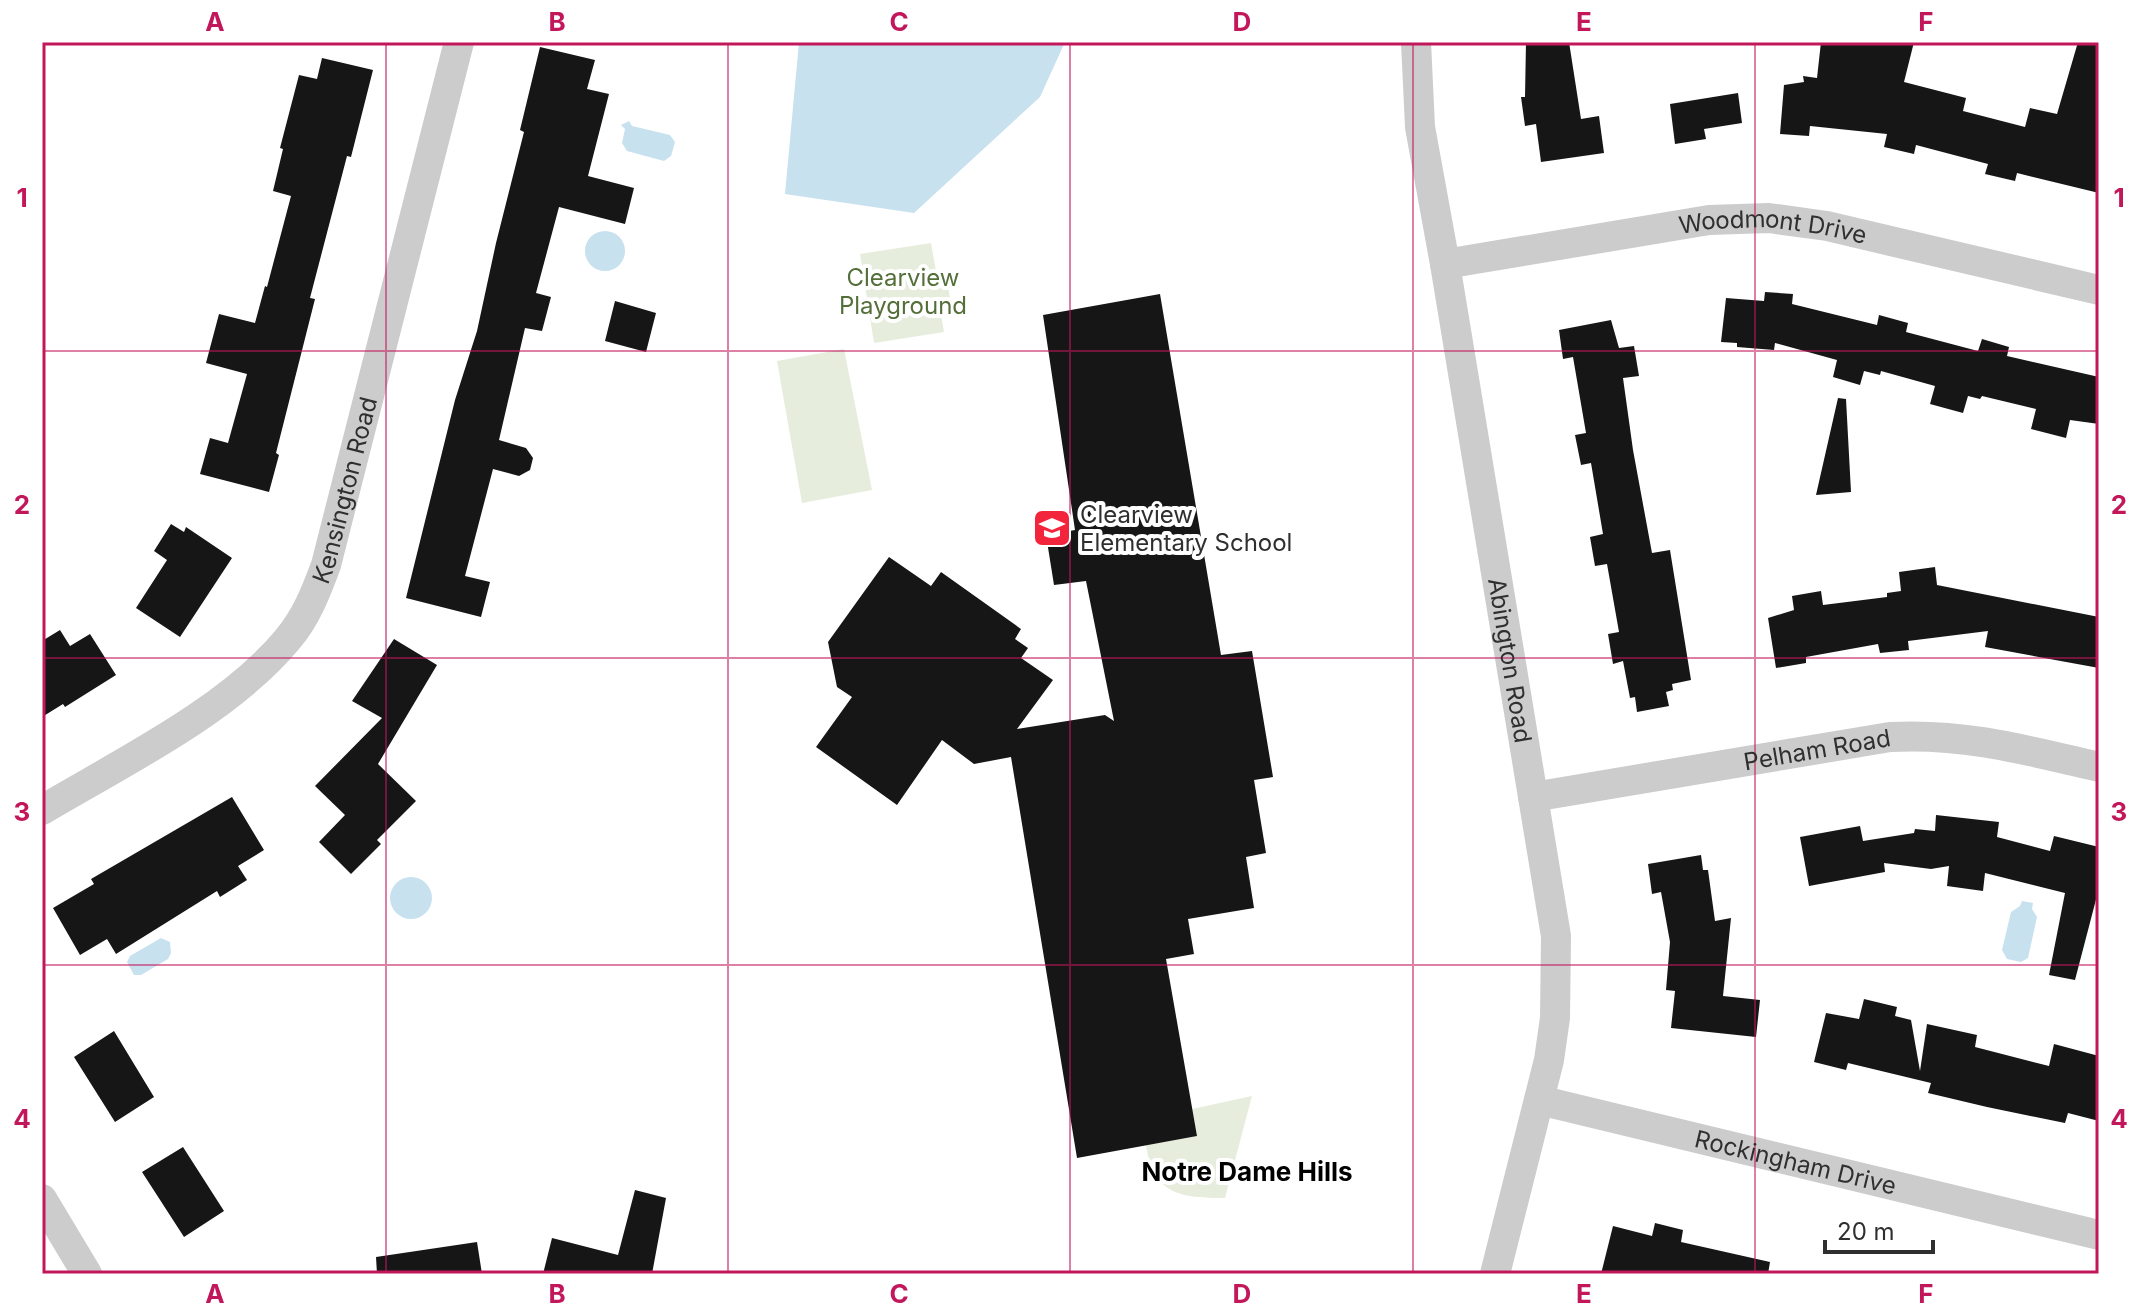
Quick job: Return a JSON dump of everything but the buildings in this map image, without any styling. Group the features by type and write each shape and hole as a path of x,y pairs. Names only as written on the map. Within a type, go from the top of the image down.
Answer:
{"street":[{"name":"Kensington Road","path":"42,810 208,710 247,680 288,640 312,603 326,565 459,42"},
{"name":"Abington Road","path":"1416,42 1420,127 1551,894 1557,963 1555,1018 1539,1100 1495,1274"},
{"name":"Woodmont Drive","path":"1445,264 1709,220 1769,218 1827,226 2099,290"},
{"name":"Pelham Road","path":"1533,797 1890,737 1921,735 1978,739 2099,767"},
{"name":"Rockingham Drive","path":"1539,1100 2099,1235"},
{"path":"42,1199 87,1274"}],"green space":[{"name":"Clearview Playground","path":"931,243 936,271 946,270 950,299 939,303 944,332 874,343 860,254"},
{"path":"844,349 872,490 802,503 777,361"},
{"path":"1252,1096 1225,1198 1195,1197 1162,1184 1150,1162 1146,1145 1197,1136 1192,1109"}],"water":[{"path":"799,42 1065,42 1040,97 914,213 785,194"},
{"path":"629,121 632,126 670,135 675,142 671,156 664,161 627,151 622,143 625,129 621,125"},
{"path":"605,231 619,237 625,251 619,265 605,271 591,265 585,251 591,237"},
{"path":"411,877 426,883 432,898 426,913 411,919 396,913 390,898 396,883"},
{"path":"2022,901 2033,903 2032,909 2037,917 2028,958 2021,962 2007,959 2002,950 2011,912"},
{"path":"161,938 170,942 168,959 141,975 134,975 127,962 130,956"}],"place":[{"name":"Clearview Elementary School","path":"1052,528"}],"district":[{"name":"Notre Dame Hills","path":"1247,1171"}]}
